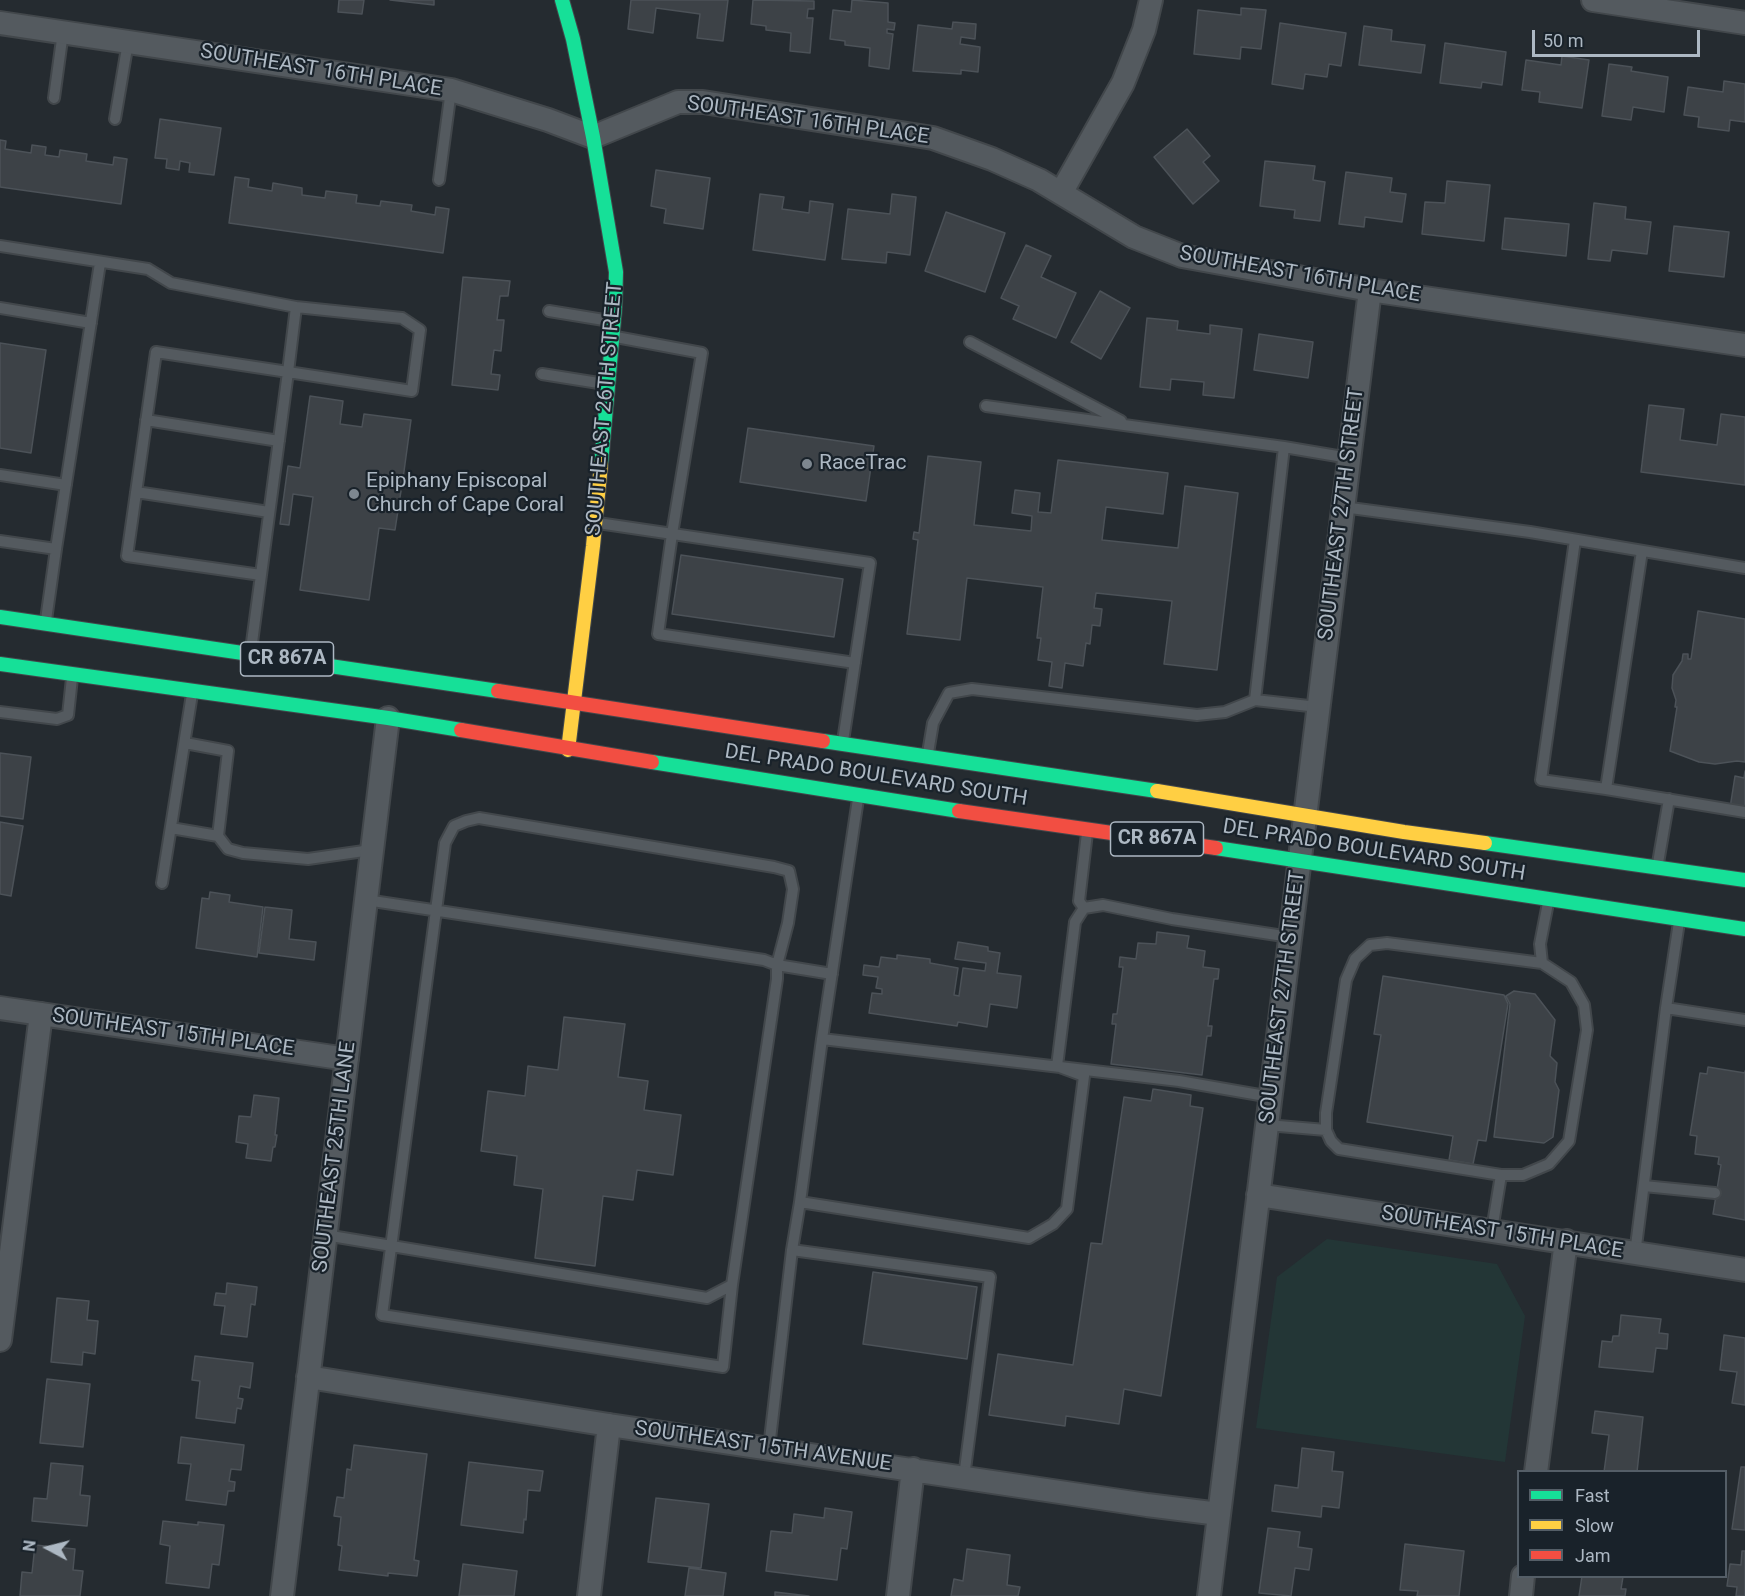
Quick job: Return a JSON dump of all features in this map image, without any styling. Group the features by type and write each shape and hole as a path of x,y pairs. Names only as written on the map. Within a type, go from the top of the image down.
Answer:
{"main road":[{"name":"SOUTHEAST 26TH STREET","path":"562,0 573,39 593,137 616,272 596,522 568,750"},
{"name":"DEL PRADO BOULEVARD SOUTH","path":"0,617 1106,783 1404,832 1745,880"},
{"name":"DEL PRADO BOULEVARD SOUTH","path":"0,664 388,718 568,750 858,796 1300,860 1549,900 1744,928"}],"street":[{"path":"1061,193 1124,83 1144,30 1151,0"},
{"path":"1593,0 1745,23"},
{"name":"SOUTHEAST 16TH PLACE","path":"0,22 451,90 548,120 593,137 678,102 703,102 933,138 992,159 1039,180 1134,237 1182,256 1370,290 1745,345"},
{"name":"SOUTHEAST 27TH STREET","path":"1209,1596 1370,290"},
{"name":"SOUTHEAST 25TH LANE","path":"282,1596 388,718"},
{"name":"SOUTHEAST 15TH PLACE","path":"0,1008 347,1059"},
{"path":"0,1340 42,1014"},
{"name":"SOUTHEAST 15TH PLACE","path":"1258,1196 1745,1270"},
{"path":"1536,1470 1566,1241"},
{"name":"SOUTHEAST 15TH AVENUE","path":"308,1377 609,1425 1219,1514"},
{"path":"589,1596 609,1425"},
{"path":"898,1596 913,1469"},
{"path":"1521,1596 1523,1578"}],"lane":[{"path":"54,98 63,32"},
{"path":"115,119 128,42"},
{"path":"439,180 451,90"},
{"path":"0,246 148,269 171,283 296,307 402,318 420,330 412,392 156,352 127,556 261,575"},
{"path":"45,623 100,263"},
{"path":"250,653 296,307"},
{"path":"0,309 91,323"},
{"path":"549,311 613,321"},
{"path":"612,336 702,353 658,634 855,663"},
{"path":"970,342 1130,426"},
{"path":"542,374 608,385"},
{"path":"986,406 1349,458"},
{"path":"146,420 279,441"},
{"path":"1255,700 1284,447"},
{"path":"0,475 66,485"},
{"path":"136,492 269,512"},
{"path":"1343,507 1575,540 1745,568"},
{"path":"596,522 870,563 843,744"},
{"path":"1575,540 1541,780 1745,812"},
{"path":"0,541 56,549"},
{"path":"1606,789 1642,551"},
{"path":"0,712 57,719 68,715 72,674"},
{"path":"927,757 933,723 948,693 972,689 1197,716 1225,712 1255,700 1318,707"},
{"path":"162,883 193,692"},
{"path":"185,743 228,751 218,836"},
{"path":"769,1448 792,1250 858,796"},
{"path":"1658,866 1669,800"},
{"path":"479,818 789,871 793,889 788,923 777,965 777,979 732,1285 723,1367 382,1314 445,843 454,826 466,820 479,818"},
{"path":"171,828 218,836 228,849 243,853 308,859 371,850"},
{"path":"1084,908 1079,901 1088,830"},
{"path":"366,900 764,960 777,965 832,974"},
{"path":"1542,963 1540,944 1549,900"},
{"path":"1084,908 1103,906 1290,937"},
{"path":"1057,1066 1075,922 1084,908"},
{"path":"1635,1254 1679,919"},
{"path":"1387,943 1542,963 1571,982 1584,1005 1587,1030 1573,1124 1569,1141 1549,1164 1523,1175 1501,1175 1339,1149 1331,1142 1326,1130 1326,1113 1346,980 1355,959 1370,945 1387,943"},
{"path":"1666,1008 1745,1020"},
{"path":"822,1039 1179,1081 1271,1097"},
{"path":"800,1202 1029,1238 1053,1224 1067,1209 1084,1076 1057,1066"},
{"path":"1267,1125 1326,1130"},
{"path":"1492,1230 1501,1175"},
{"path":"1644,1186 1715,1193"},
{"path":"326,1236 708,1298 732,1285"},
{"path":"792,1250 990,1276 964,1477"}],"shaded area":[{"path":"1327,1239 1497,1264 1525,1316 1505,1462 1256,1428 1277,1277"}],"building":[{"path":"339,0 364,0 362,14 338,12"},
{"path":"390,0 434,0 434,5"},
{"path":"631,0 728,0 723,41 697,38 700,14 656,8 653,33 628,29"},
{"path":"753,0 814,1 814,9 808,9 807,18 813,18 810,53 790,51 791,33 766,30 766,26 751,24"},
{"path":"852,0 888,3 888,22 895,23 894,30 887,29 887,33 893,34 889,69 869,66 870,48 845,45 845,41 830,39 833,10 851,12"},
{"path":"1241,8 1266,10 1261,49 1241,47 1240,59 1194,54 1198,10 1241,15"},
{"path":"953,22 976,24 975,39 961,37 960,44 980,47 978,72 961,70 961,74 913,71 918,25 952,29"},
{"path":"1280,23 1346,33 1341,66 1329,64 1327,77 1305,74 1303,89 1272,84"},
{"path":"1364,26 1392,30 1391,41 1425,45 1421,73 1359,65"},
{"path":"1445,43 1506,52 1502,85 1482,82 1481,88 1440,83"},
{"path":"1562,56 1589,60 1582,108 1539,102 1540,92 1522,90 1526,60 1561,65"},
{"path":"1609,64 1632,67 1631,71 1668,77 1664,112 1633,107 1631,120 1602,116"},
{"path":"1724,81 1745,84 1745,122 1730,120 1729,131 1698,127 1699,117 1684,115 1688,87 1723,92"},
{"path":"160,119 221,128 214,175 189,172 190,163 180,161 179,170 166,168 167,159 155,158"},
{"path":"1187,129 1210,156 1203,162 1219,181 1193,204 1154,157"},
{"path":"0,140 6,141 5,149 31,153 32,145 46,147 45,155 59,157 60,150 87,154 86,161 113,165 114,157 127,159 121,204 0,187"},
{"path":"1265,161 1315,166 1313,180 1325,182 1320,221 1294,218 1295,210 1260,206"},
{"path":"656,170 710,178 703,229 664,223 666,209 651,206"},
{"path":"1346,172 1392,178 1390,192 1406,194 1402,222 1365,217 1364,227 1339,224"},
{"path":"235,177 249,179 248,187 272,191 273,183 302,188 302,195 325,198 326,191 357,195 356,203 380,206 381,201 412,205 411,211 435,215 436,207 449,209 443,253 229,223"},
{"path":"1447,181 1490,185 1484,241 1422,234 1425,202 1445,203"},
{"path":"760,194 784,197 782,209 809,213 810,201 833,204 825,260 753,250"},
{"path":"892,194 916,197 910,255 887,252 886,263 842,259 848,209 890,214"},
{"path":"1594,203 1626,207 1625,219 1651,222 1647,254 1612,250 1610,261 1588,259"},
{"path":"946,212 1005,233 985,292 925,271"},
{"path":"1505,218 1569,224 1566,256 1502,249"},
{"path":"1674,226 1729,232 1724,277 1669,271"},
{"path":"1026,245 1051,256 1041,277 1076,293 1056,338 1013,319 1019,306 1001,298"},
{"path":"463,277 510,281 508,296 500,296 497,320 504,320 501,351 494,350 491,374 500,375 498,390 452,385"},
{"path":"1100,291 1130,308 1101,359 1071,342"},
{"path":"1147,318 1178,321 1177,330 1210,334 1210,325 1242,329 1234,398 1203,395 1204,382 1171,379 1170,390 1140,387"},
{"path":"1259,334 1313,342 1308,378 1254,370"},
{"path":"0,343 46,350 31,453 0,448"},
{"path":"310,396 343,401 340,424 362,427 364,414 411,420 402,486 397,485 396,491 401,491 395,530 379,528 369,600 300,590 313,497 293,494 289,525 280,524 288,466 300,468"},
{"path":"1649,405 1684,409 1680,440 1717,445 1721,414 1745,417 1745,485 1641,472"},
{"name":"RaceTrac","path":"748,428 874,446 866,501 740,482"},
{"path":"928,456 981,462 974,525 1031,531 1032,516 1012,513 1015,490 1040,493 1038,512 1051,513 1058,460 1168,473 1163,514 1106,507 1102,540 1178,548 1185,486 1238,493 1217,670 1164,664 1172,601 1096,593 1094,608 1102,609 1100,626 1092,625 1090,644 1086,643 1083,666 1065,663 1062,688 1049,686 1052,662 1038,660 1041,638 1037,638 1043,587 967,578 960,640 907,634 918,540 913,539 914,532 919,533"},
{"path":"681,555 843,579 834,637 672,614"},
{"path":"1698,611 1745,619 1745,762 1715,764 1699,762 1670,751 1677,707 1675,707 1676,700 1672,688 1673,675 1682,661 1683,654 1688,654 1688,659 1691,659"},
{"path":"0,753 31,757 23,819 0,816"},
{"path":"1745,771 1745,810 1730,808 1735,776 1744,778"},
{"path":"0,822 23,826 11,896 0,894"},
{"path":"210,892 230,895 229,902 263,907 257,957 196,948 202,898 209,899"},
{"path":"265,907 292,910 289,939 316,942 314,960 259,953"},
{"path":"1157,932 1189,936 1187,948 1205,951 1203,967 1219,969 1218,979 1214,979 1208,1026 1212,1026 1211,1036 1207,1036 1202,1075 1111,1064 1116,1024 1112,1024 1113,1014 1117,1014 1123,967 1119,967 1120,957 1136,959 1138,943 1156,944"},
{"path":"958,942 988,947 988,951 1000,953 997,973 1021,976 1017,1008 990,1004 987,1027 958,1022 957,1026 869,1013 872,993 882,994 882,989 876,988 878,977 863,975 864,965 879,967 881,957 897,959 897,955 930,959 930,963 958,968 954,995 959,996 963,968 985,971 986,963 955,959"},
{"path":"1383,976 1504,995 1508,1004 1486,1141 1478,1140 1473,1164 1449,1160 1453,1136 1367,1122 1381,1035 1374,1034"},
{"path":"1514,991 1535,994 1555,1020 1550,1056 1557,1063 1555,1082 1559,1090 1553,1137 1544,1143 1494,1137 1510,1004 1506,996"},
{"path":"564,1017 625,1024 618,1077 648,1081 644,1110 681,1115 673,1175 637,1170 633,1200 603,1196 595,1266 535,1258 543,1189 514,1185 517,1156 481,1151 488,1091 525,1096 528,1066 558,1070"},
{"path":"1708,1067 1745,1073 1745,1220 1713,1214 1721,1165 1718,1164 1719,1157 1695,1154 1697,1136 1690,1135 1700,1073 1707,1074"},
{"path":"1153,1089 1191,1095 1190,1106 1203,1108 1161,1396 1124,1389 1119,1424 1066,1416 1065,1426 989,1415 998,1354 1073,1365 1091,1243 1102,1244 1124,1097 1151,1101"},
{"path":"254,1095 279,1098 275,1135 277,1135 271,1161 246,1158 248,1144 236,1142 239,1116 251,1117"},
{"path":"873,1272 977,1287 967,1359 863,1344"},
{"path":"227,1283 257,1287 255,1305 251,1304 247,1337 221,1334 225,1306 214,1305 216,1293 226,1294"},
{"path":"57,1298 89,1301 87,1320 98,1321 95,1354 83,1352 82,1365 51,1362"},
{"path":"1621,1315 1661,1319 1659,1333 1668,1334 1667,1349 1656,1348 1653,1372 1599,1367 1602,1341 1612,1342 1613,1336 1619,1336"},
{"path":"1724,1335 1745,1338 1745,1405 1732,1403 1737,1372 1720,1370"},
{"path":"195,1356 253,1363 250,1388 240,1386 238,1398 243,1399 241,1409 237,1408 235,1423 196,1418 200,1381 192,1380"},
{"path":"47,1379 90,1384 83,1447 40,1443"},
{"path":"1595,1411 1643,1417 1637,1470 1604,1470 1609,1435 1592,1433"},
{"path":"181,1437 244,1445 241,1470 231,1469 229,1481 235,1482 234,1491 228,1491 226,1505 186,1500 191,1464 178,1463"},
{"path":"354,1445 427,1454 414,1560 419,1561 417,1576 388,1573 388,1576 339,1570 342,1546 338,1545 341,1517 334,1516 337,1497 344,1498 347,1469 351,1470"},
{"path":"1302,1448 1334,1452 1332,1471 1343,1472 1339,1508 1322,1506 1321,1517 1272,1511 1275,1485 1298,1488"},
{"path":"469,1462 543,1471 540,1491 528,1490 523,1533 461,1525"},
{"path":"51,1463 83,1466 80,1495 90,1496 87,1526 32,1521 34,1498 47,1499"},
{"path":"1741,1467 1745,1467 1745,1530 1732,1529"},
{"path":"656,1498 709,1504 701,1568 648,1562"},
{"path":"825,1508 852,1512 847,1549 841,1548 837,1580 766,1571 771,1531 792,1533 794,1514 824,1518"},
{"path":"163,1521 224,1525 219,1565 212,1564 209,1588 166,1583 170,1546 160,1544"},
{"path":"1268,1528 1300,1532 1298,1547 1312,1549 1309,1570 1295,1568 1291,1596 1259,1593"},
{"path":"1405,1544 1464,1551 1459,1596 1417,1596 1418,1591 1400,1590"},
{"path":"35,1545 75,1549 73,1570 83,1571 80,1596 20,1596 22,1572 32,1573"},
{"path":"967,1549 1010,1555 1007,1585 1020,1587 1018,1596 951,1596 954,1579 963,1581"},
{"path":"1742,1551 1745,1551 1745,1596 1736,1596 1737,1587 1727,1586 1730,1564 1741,1565"},
{"path":"463,1564 517,1571 514,1596 459,1596"},
{"path":"689,1568 726,1573 723,1596 685,1596"},
{"path":"1582,1578 1623,1578 1621,1589 1626,1589 1625,1596 1579,1596"},
{"path":"775,1592 809,1596 775,1596"}],"traffic: fast":[{"path":"562,0 573,39 593,137 616,272 601,464"},
{"path":"0,617 498,691"},
{"path":"0,664 461,730"},
{"path":"823,741 1157,791"},
{"path":"652,762 959,811"},
{"path":"1485,843 1745,880"},
{"path":"1216,848 1745,929"}],"traffic: slow":[{"path":"568,750 601,464"},
{"path":"1157,791 1404,832 1485,843"}],"traffic: jam":[{"path":"498,691 823,741"},
{"path":"461,730 652,762"},
{"path":"959,811 1216,848"}],"place":[{"name":"RaceTrac","path":"807,464"},
{"name":"Epiphany Episcopal Church of Cape Coral","path":"354,494"}]}
